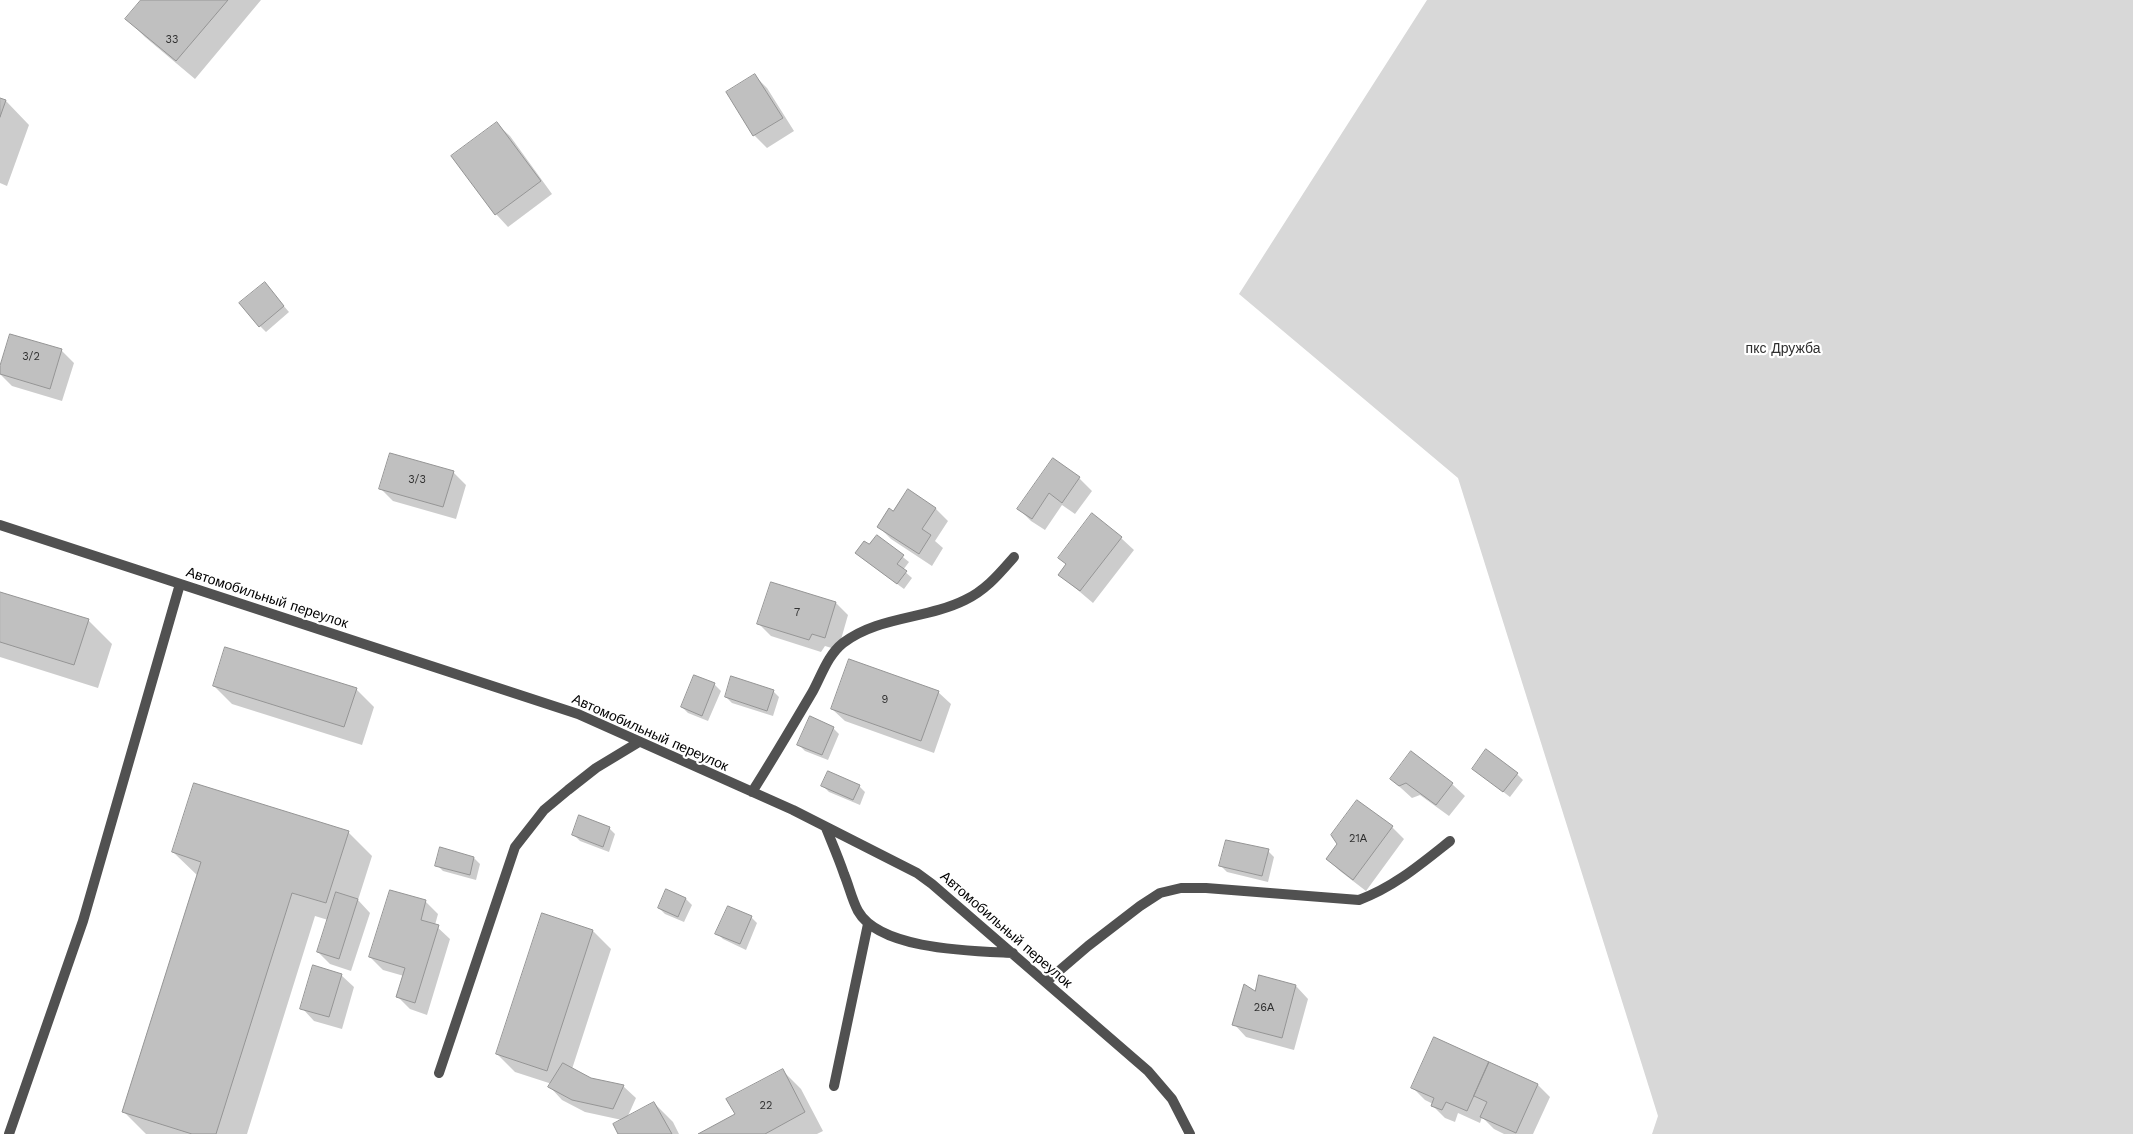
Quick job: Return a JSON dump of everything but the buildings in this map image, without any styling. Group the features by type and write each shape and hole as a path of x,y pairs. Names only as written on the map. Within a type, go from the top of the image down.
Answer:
{"lane":[{"name":"Автомобильный переулок","path":"0,525 578,714 752,792 917,873 1148,1071 1172,1099 1190,1134"},
{"path":"752,792 807,701 832,653 843,643 856,635 888,623 964,600 990,583 1014,557"},
{"path":"9,1134 83,921 180,584"},
{"path":"439,1073 515,847 544,810 596,768 639,742"},
{"path":"826,828 858,910 868,924 886,934 946,949 1013,954"},
{"path":"1046,982 1088,946 1160,893 1181,888 1206,888 1359,900 1380,892 1404,877 1450,840"},
{"path":"834,1086 868,924"}],"green space":[{"name":"пкс Дружба","path":"1427,0 2133,0 2133,1134 1652,1134 1658,1116 1458,478 1239,294"}]}
